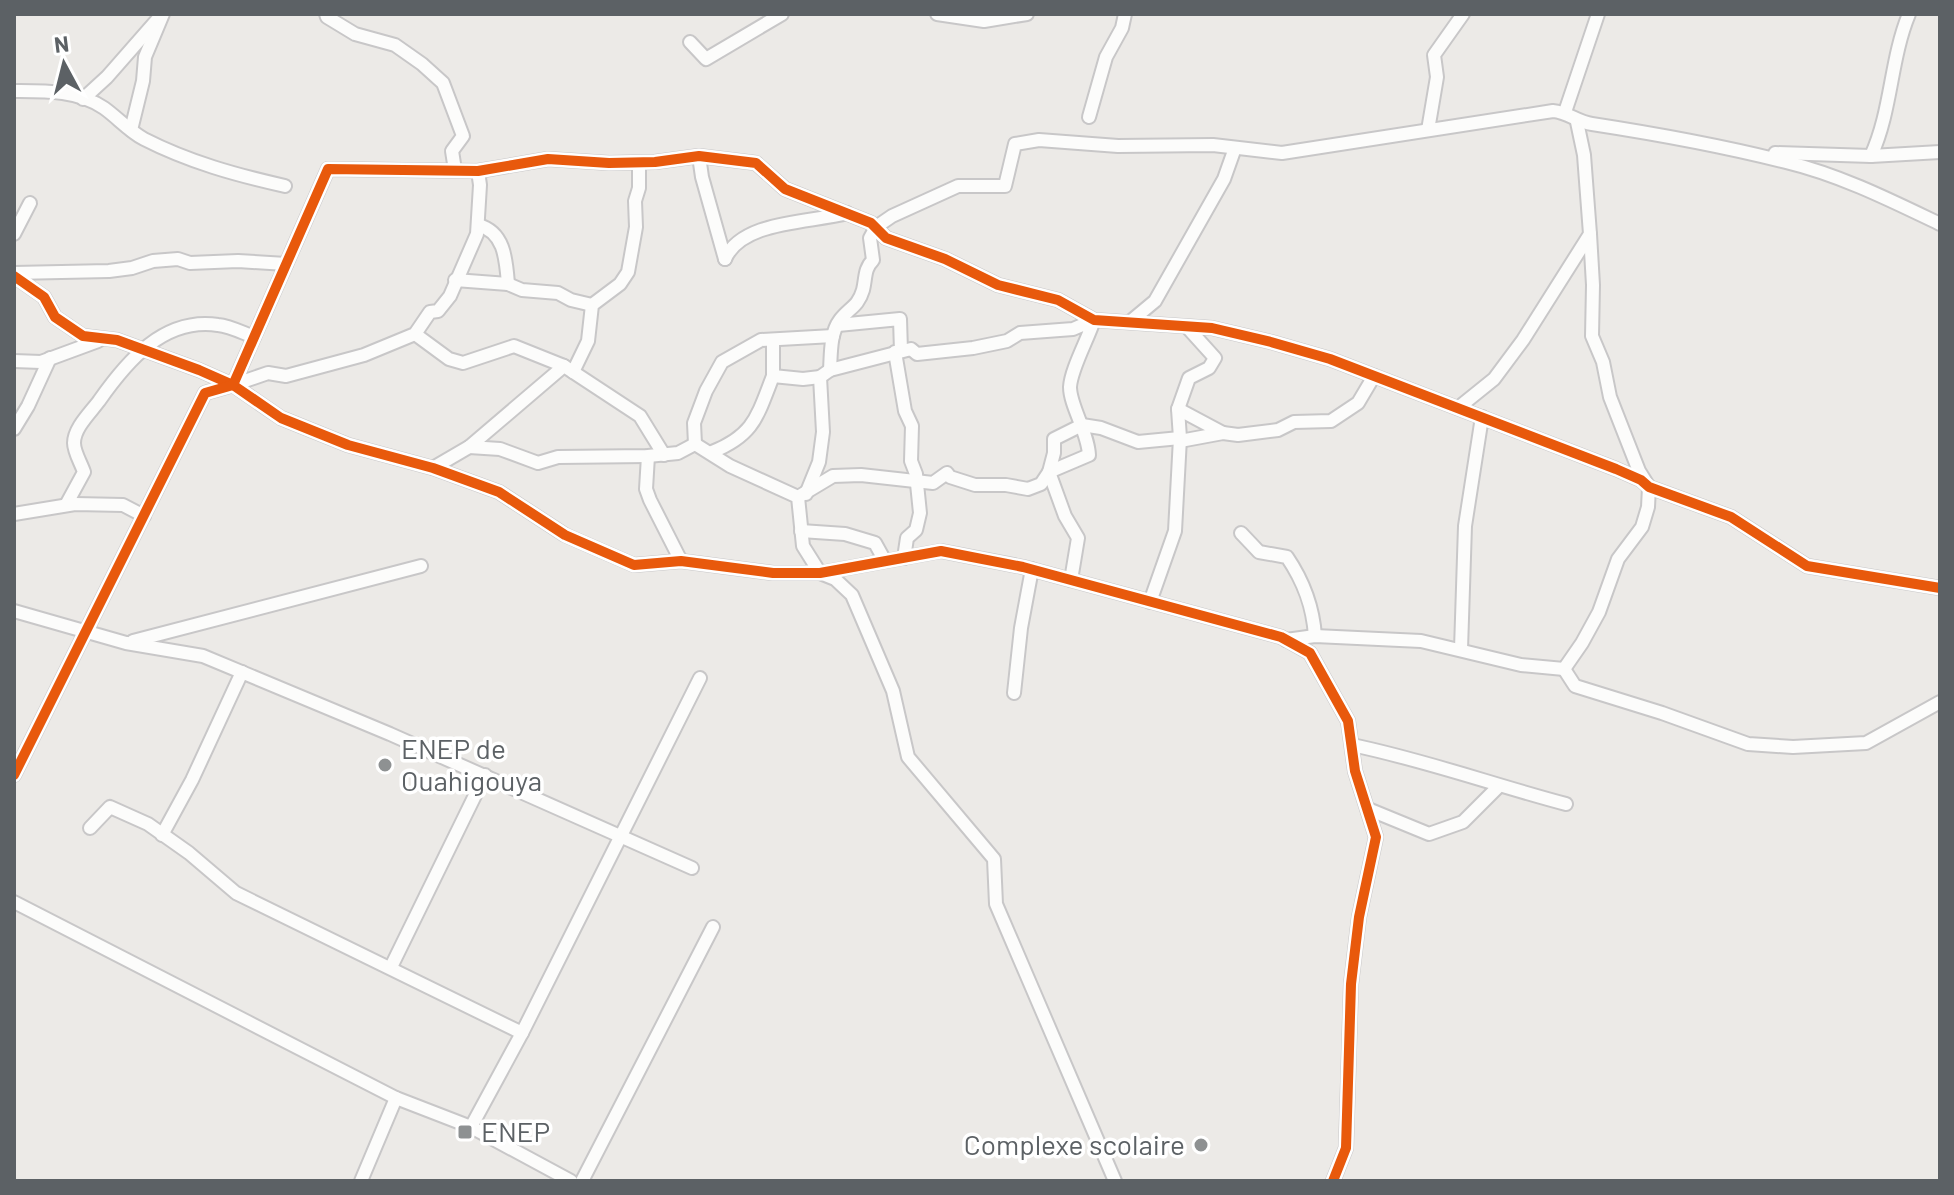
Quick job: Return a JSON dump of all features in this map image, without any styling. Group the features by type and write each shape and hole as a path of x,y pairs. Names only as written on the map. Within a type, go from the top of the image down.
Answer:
{"street":[{"path":"83,99 107,77 162,14"},
{"path":"131,130 143,81 145,57 162,14"},
{"path":"326,14 355,34 395,45 443,83 463,136 452,151 455,170"},
{"path":"690,42 706,59 782,14"},
{"path":"937,14 984,21 1027,14"},
{"path":"1116,14 1122,28"},
{"path":"1089,117 1106,57 1122,28 1125,14"},
{"path":"1428,130 1437,77 1434,55 1463,14"},
{"path":"1565,112 1598,14"},
{"path":"1871,156 1882,130 1909,14"},
{"path":"14,91 52,92 83,99 102,106 141,137 223,172 285,186"},
{"path":"1115,1181 996,904 994,859 908,757 893,691 852,595 835,579 820,573 803,546 802,496 819,462 825,374 835,331 856,307 863,291 866,268 873,260 870,238 876,227 892,216 958,186 1005,186 1015,144 1039,140 1093,146 1213,145 1282,153 1553,111 1565,112 1577,122 1788,162 1869,190 1940,224"},
{"path":"1564,669 1606,598 1618,559 1642,527 1648,507 1649,487 1639,471 1610,397 1603,362 1592,336 1590,234 1584,155 1577,122"},
{"path":"1131,321 1155,301 1224,179 1235,148"},
{"path":"1743,153 1871,156 1940,152"},
{"path":"699,156 725,259 730,247 762,230 847,213"},
{"path":"233,385 328,169 478,171 548,159 639,163 699,156 756,163 785,189 871,223 886,238 945,259 998,285 1058,300 1094,320"},
{"path":"433,468 469,447 569,369 588,341 592,305 620,284 628,272 636,227 639,163"},
{"path":"14,775 205,393 268,373 286,376 364,355 415,334 430,312 438,311 450,296 474,243 478,225 478,171"},
{"path":"14,234 30,203"},
{"path":"478,225 488,228 499,238 506,261 508,284"},
{"path":"1458,408 1494,379 1523,340 1590,234"},
{"path":"14,274 109,271 178,259 190,263 238,261 286,264"},
{"path":"14,274 44,297 55,317 83,336 117,340 199,370 233,385 281,418 348,445 433,468 499,492 565,535 634,565 681,561 773,573 820,573 941,551 1032,569 1286,640 1310,653 1348,721 1355,771 1376,837 1359,917 1351,984 1346,1148 1333,1181"},
{"path":"455,280 508,284 522,290 558,293 592,305"},
{"path":"695,444 694,423 706,391 722,362 761,340 773,341 900,319 898,351 905,411 912,426 911,461 920,513 916,530 907,538 904,558"},
{"path":"1049,472 1089,455 1070,388 1094,320"},
{"path":"773,376 803,379 898,351 911,349 917,354 949,352 1007,341 1020,333 1073,329 1094,320 1212,328 1330,359 1616,469 1649,487 1731,517 1807,566 1940,588"},
{"path":"66,505 84,472 74,447 75,433 115,377 141,349 167,332 185,326 219,325 254,337"},
{"path":"1150,602 1175,531 1180,439 1178,409 1189,378 1209,368 1215,358 1187,327"},
{"path":"415,334 449,359 463,363 514,346 569,369 640,416 664,455"},
{"path":"14,361 41,362 101,340"},
{"path":"712,452 733,443 746,432 759,413 773,376 773,341"},
{"path":"14,429 50,358"},
{"path":"802,496 833,476 861,475 933,483 947,473 950,477 975,485 1028,489 1041,484 1049,472 1054,439 1082,425 1101,428 1138,442 1278,430 1294,422 1331,421 1358,403 1374,376"},
{"path":"1178,409 1223,433"},
{"path":"1461,649 1465,526 1482,417"},
{"path":"469,447 500,449 538,463 558,457 664,455 678,453 695,444"},
{"path":"695,444 730,466 802,496"},
{"path":"648,456 646,489 681,561"},
{"path":"1049,472 1065,516 1078,538 1071,580"},
{"path":"14,514 66,505 123,505 144,516"},
{"path":"801,531 845,534 875,543 885,561"},
{"path":"1241,533 1259,552 1287,557 1304,581 1315,636"},
{"path":"126,643 421,566"},
{"path":"1014,693 1032,569"},
{"path":"14,611 126,643 203,656 485,775 692,868"},
{"path":"1286,640 1315,636 1421,641 1521,665 1564,669"},
{"path":"1564,669 1575,686 1748,744 1793,747 1866,743 1940,702"},
{"path":"162,835 192,780 242,672"},
{"path":"471,1127 522,1033 700,678"},
{"path":"1352,745 1407,756 1566,804"},
{"path":"391,967 485,775"},
{"path":"1368,809 1429,834 1463,822 1499,786"},
{"path":"90,828 110,807 148,824 189,853 236,893 522,1033"},
{"path":"14,902 396,1098 471,1127 571,1181"},
{"path":"582,1181 713,927"},
{"path":"361,1181 396,1098"}],"cycle path":[{"path":"14,775 205,393 233,385 328,169 478,171 548,159 609,163 655,162 699,156 756,163 785,189 871,223 886,238 945,259 998,285 1058,300 1094,320 1212,328 1330,359 1616,469 1649,487 1731,517 1807,566 1940,588"},
{"path":"14,276 44,297 55,317 83,336 117,340 199,370 233,385 281,418 348,445 433,468 499,492 565,535 634,565 681,561 773,573 820,573 941,551 1023,567 1281,637 1310,653 1348,721 1355,771 1376,837 1359,917 1351,984 1346,1148 1333,1181"}],"place":[{"name":"ENEP de Ouahigouya","path":"385,765"},
{"name":"ENEP","path":"465,1132"},
{"name":"Complexe scolaire","path":"1201,1145"}]}
